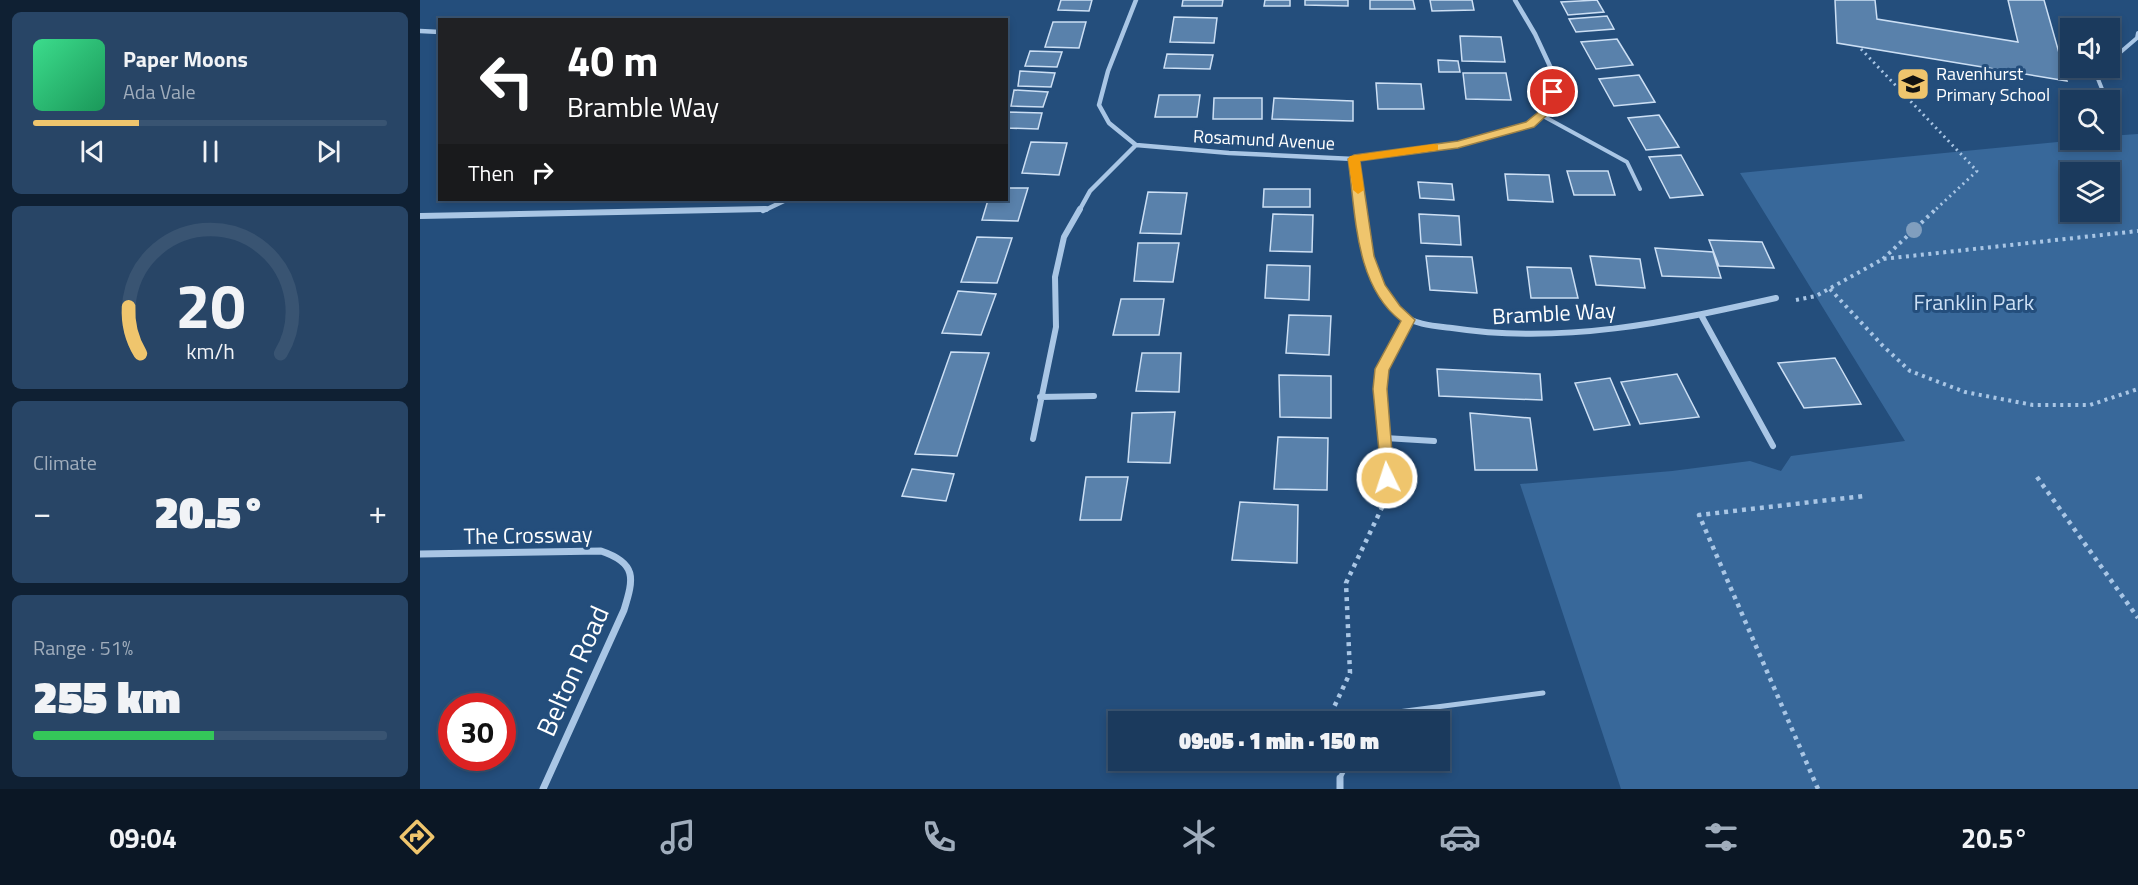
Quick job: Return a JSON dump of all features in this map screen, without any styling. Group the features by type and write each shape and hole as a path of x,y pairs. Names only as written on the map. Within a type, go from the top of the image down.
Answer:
{"street":[{"path":"1033,439 1056,327 1055,277 1064,237 1090,191 1136,145 1108,123 1099,104 1102,89 1136,0"},
{"path":"1515,0 1535,34 1555,77 1552,106 1543,116"},
{"path":"420,31 438,32"},
{"name":"Rosamund Avenue","path":"1136,145 1229,153 1354,159 1458,144 1530,124 1543,116"},
{"path":"1354,159 1368,256 1380,287 1395,310 1408,320 1382,369 1380,389 1387,478"},
{"path":"420,216 763,211 784,201"},
{"name":"Bramble Way","path":"1408,320 1475,334 1547,335 1620,328 1701,315 1776,298"},
{"path":"1701,315 1773,446"},
{"path":"1040,397 1094,396"},
{"path":"1384,438 1434,441"},
{"name":"The Crossway","path":"420,554 601,551 619,556 630,568"},
{"name":"Belton Road","path":"543,789 624,610 632,586 630,568"},
{"path":"1340,778 1340,789"}],"lane":[{"path":"2120,53 2137,38 2138,33"},
{"path":"1543,116 1627,162 1640,189"},
{"path":"1406,711 1544,693"},
{"path":"1340,778 1344,771"}],"path":[{"path":"1776,298 1793,301 1816,296 1883,260 1977,171 1861,49"},
{"path":"1883,260 2138,231"},
{"path":"1830,289 1882,345 1910,371 1965,392 2033,405 2090,405 2138,389"},
{"path":"2037,477 2138,618"},
{"path":"1332,711 1350,673 1346,583 1388,496 1387,478"},
{"path":"1818,789 1699,515 1864,496"}],"green space":[{"name":"Franklin Park","path":"2138,134 2138,789 1621,789 1520,484 1672,471 1750,461 1781,471 1791,456 1905,441 1740,173 2060,142 2060,150 2120,150 2120,135"}],"building":[{"path":"1061,0 1092,0 1089,11 1058,10"},
{"path":"1183,0 1223,0 1222,6 1182,6"},
{"path":"1265,0 1290,0 1290,6 1264,6"},
{"path":"1305,0 1348,0 1348,6 1305,5"},
{"path":"1370,0 1413,0 1415,9 1370,9"},
{"path":"1430,0 1472,0 1474,10 1432,11"},
{"path":"1597,0 1604,12 1568,15 1561,2"},
{"path":"1835,0 1875,0 1877,19 2018,42 2008,0 2044,0 2060,56 2060,78 2066,78 2067,81 1837,43"},
{"path":"1607,16 1614,29 1576,32 1569,19"},
{"path":"1174,17 1217,18 1214,43 1170,42"},
{"path":"1053,22 1086,22 1079,48 1045,47"},
{"path":"1460,36 1501,37 1505,62 1462,61"},
{"path":"1617,39 1633,65 1596,69 1581,42"},
{"path":"1030,51 1062,52 1057,67 1025,66"},
{"path":"1167,54 1213,55 1210,69 1164,68"},
{"path":"1438,60 1458,61 1460,72 1439,72"},
{"path":"1020,71 1055,73 1051,87 1018,86"},
{"path":"1463,73 1506,73 1511,100 1466,99"},
{"path":"1639,75 1655,102 1614,106 1599,79"},
{"path":"1376,83 1421,84 1424,109 1378,109"},
{"path":"1014,90 1048,92 1043,107 1011,106"},
{"path":"1159,95 1200,95 1197,117 1155,117"},
{"path":"1214,98 1262,98 1262,119 1213,119"},
{"path":"1274,98 1353,101 1353,121 1272,119"},
{"path":"1008,112 1042,113 1038,129 1008,128"},
{"path":"1659,115 1679,147 1646,150 1628,118"},
{"path":"1031,142 1067,143 1059,175 1022,173"},
{"path":"1681,155 1703,195 1670,198 1649,157"},
{"path":"1567,171 1608,171 1615,195 1574,195"},
{"path":"1505,174 1549,175 1553,202 1508,200"},
{"path":"1418,182 1452,184 1454,200 1420,198"},
{"path":"1008,188 1028,188 1018,221 982,220 988,201 1008,201"},
{"path":"1264,189 1310,189 1310,207 1263,207"},
{"path":"1148,192 1187,193 1181,234 1140,233"},
{"path":"1273,214 1313,215 1312,252 1270,251"},
{"path":"1419,214 1459,216 1461,245 1421,243"},
{"path":"977,237 1012,238 997,283 961,282"},
{"path":"1709,240 1762,242 1774,268 1719,266"},
{"path":"1138,243 1179,243 1173,282 1134,281"},
{"path":"1655,248 1713,252 1721,278 1662,276"},
{"path":"1426,256 1472,257 1477,293 1430,290"},
{"path":"1590,256 1640,259 1645,288 1596,285"},
{"path":"1267,265 1310,266 1309,300 1265,298"},
{"path":"1527,267 1571,268 1578,298 1531,298"},
{"path":"958,291 996,294 981,335 942,333"},
{"path":"1121,299 1164,299 1159,335 1113,335"},
{"path":"1289,315 1331,316 1329,355 1286,353"},
{"path":"951,352 989,353 957,456 915,454"},
{"path":"1142,353 1181,353 1179,392 1136,391"},
{"path":"1835,358 1861,404 1804,408 1778,363"},
{"path":"1437,369 1540,374 1542,400 1439,396"},
{"path":"1677,374 1699,417 1640,424 1621,382"},
{"path":"1279,375 1331,376 1331,418 1280,417"},
{"path":"1610,378 1630,425 1594,430 1575,383"},
{"path":"1175,412 1170,463 1128,462 1132,413"},
{"path":"1470,413 1530,418 1537,470 1475,470"},
{"path":"1278,437 1328,438 1327,490 1274,489"},
{"path":"912,469 954,474 946,501 902,496"},
{"path":"1086,477 1128,477 1121,520 1080,520"},
{"path":"1240,502 1298,505 1297,563 1232,560"}],"slow traffic":[{"path":"1358,190 1354,159 1434,148"}],"place":[{"name":"Ravenhurst Primary School","path":"1913,84"}],"route":[{"path":"1387,478 1380,389 1382,369 1408,320 1395,310 1380,287 1368,256 1354,159 1458,144 1530,124 1543,116 1552,106 1553,92"}]}
